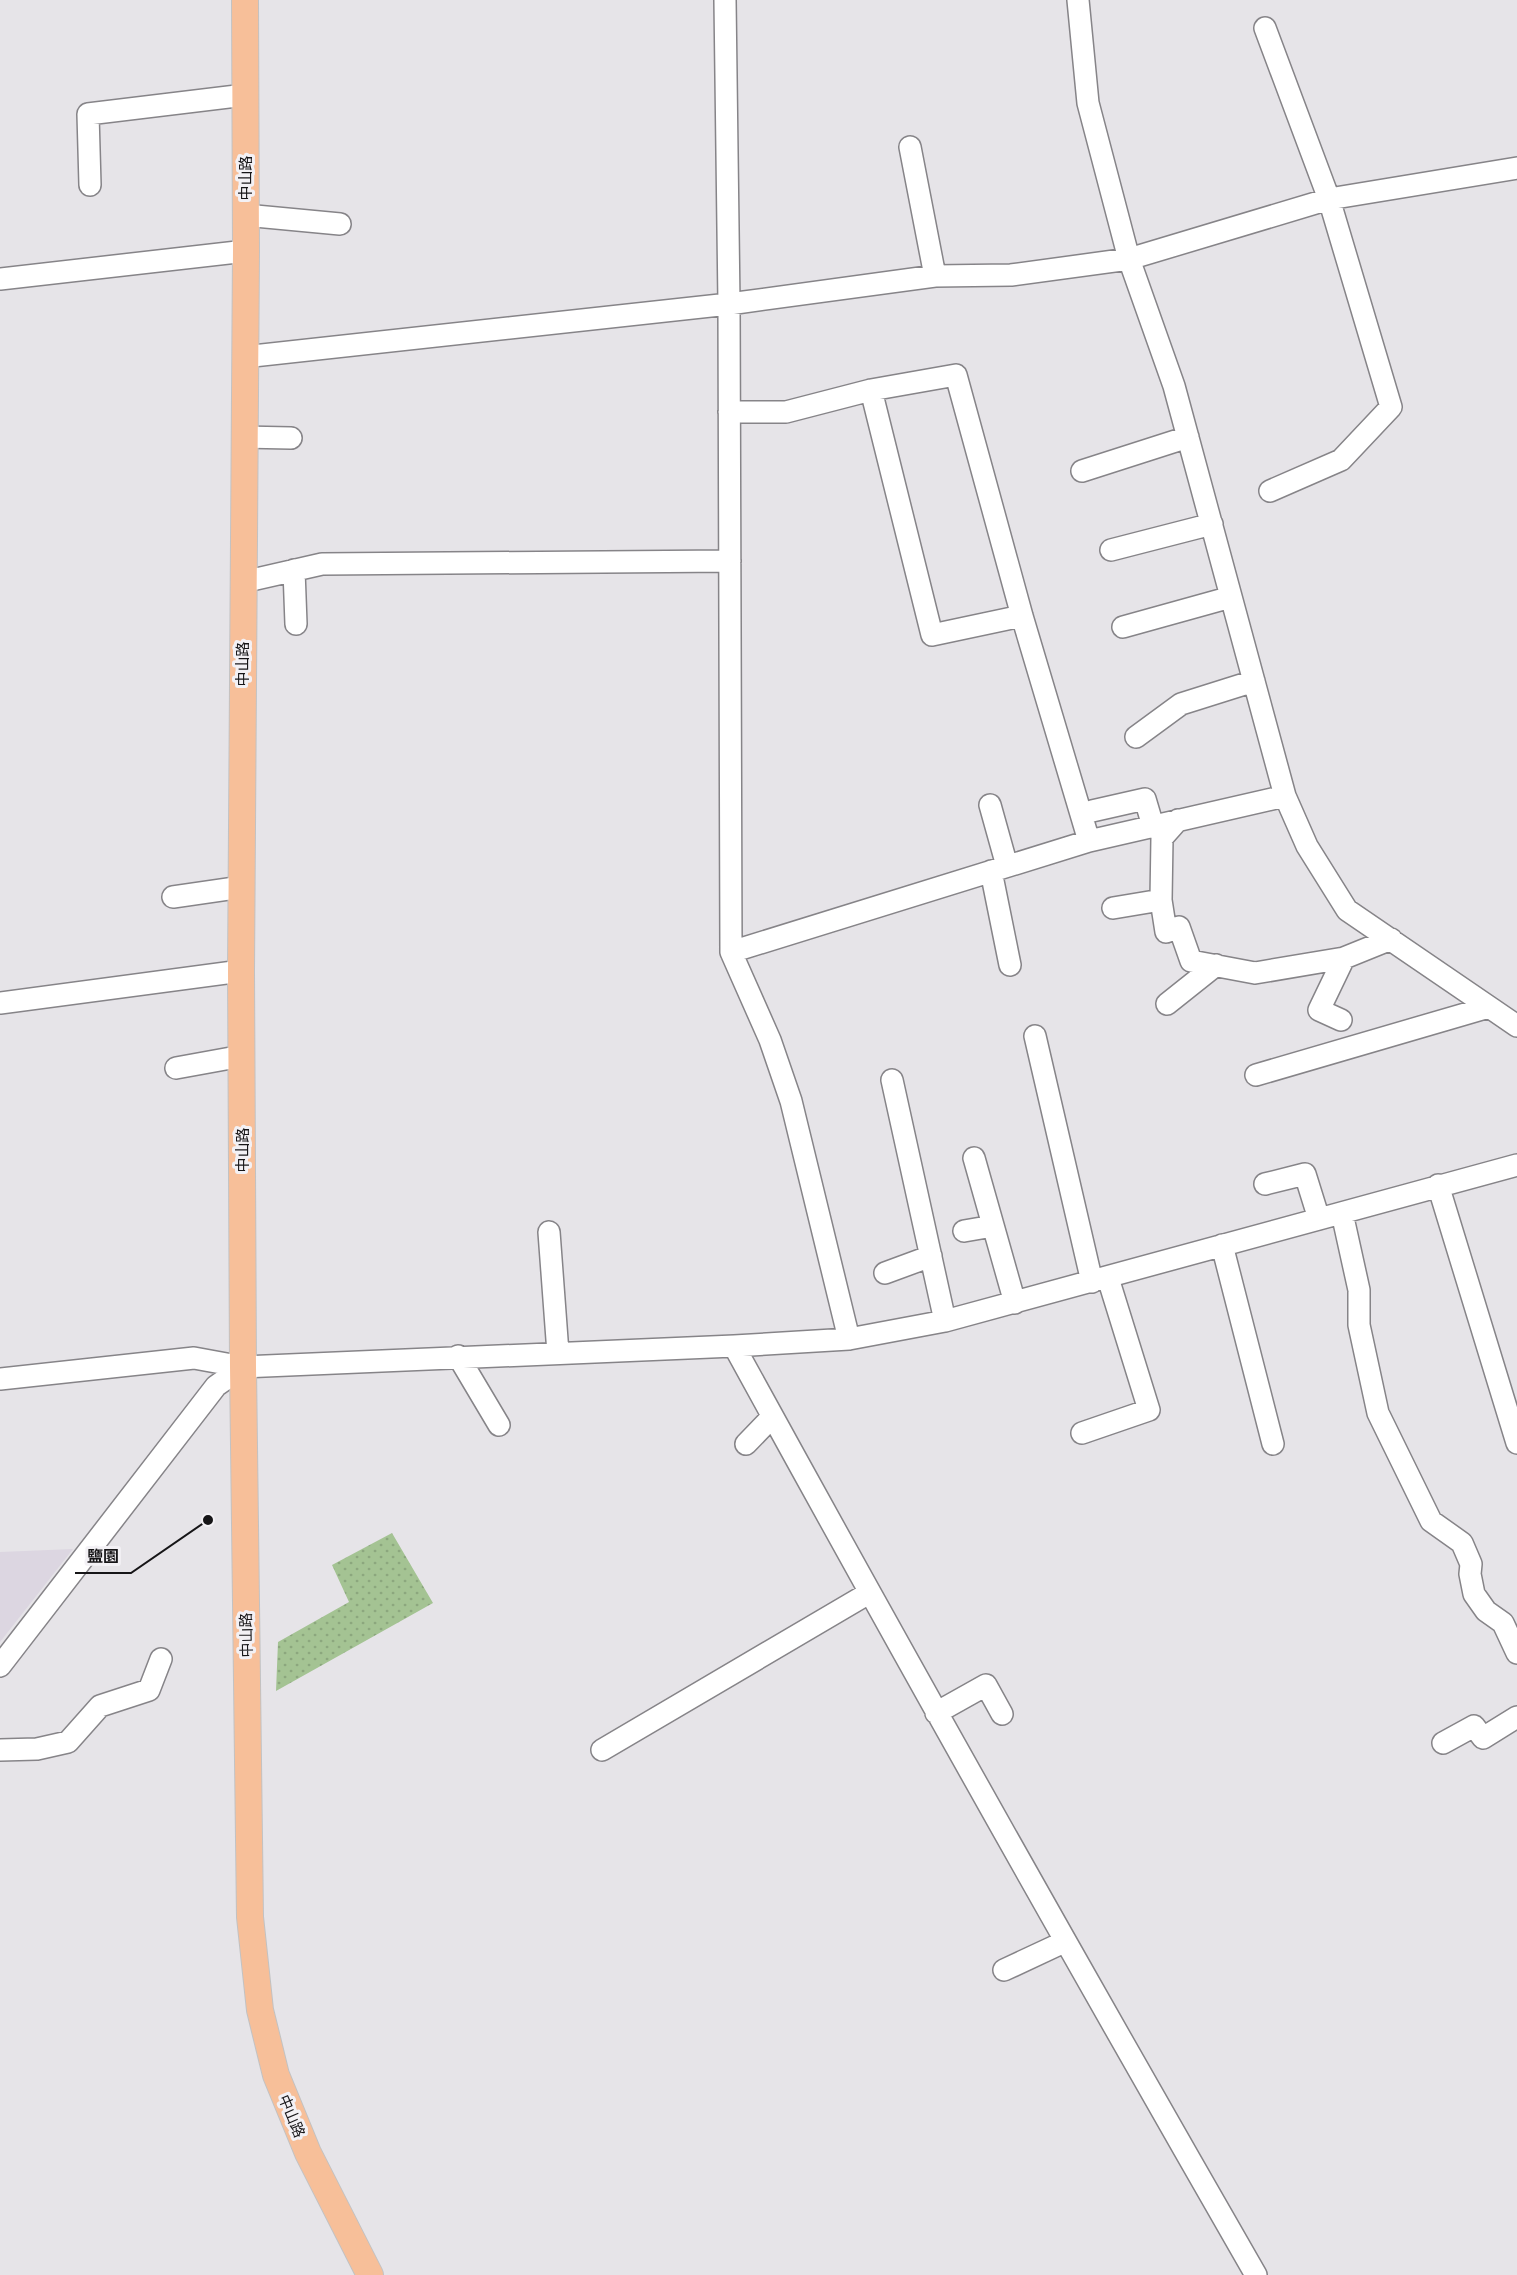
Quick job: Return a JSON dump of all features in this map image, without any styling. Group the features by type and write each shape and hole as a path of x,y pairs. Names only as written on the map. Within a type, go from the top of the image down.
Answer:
{"main road":[{"name":"中山路","path":"245,0 246,251 241,970 250,1917 266,2043 285,2099 308,2153 370,2275"}],"street":[{"path":"725,0 729,304 731,952 770,1040 791,1101 849,1339"},
{"path":"1078,0 1088,103 1129,259 1174,386 1285,795 1307,846 1347,910 1517,1026"},
{"path":"1264,28 1329,199 1391,407 1341,460 1270,491"},
{"path":"90,185 88,114 245,95"},
{"path":"909,147 935,276"},
{"path":"244,357 729,304 935,276 1011,274 1129,259 1329,199 1517,168"},
{"path":"245,215 340,224"},
{"path":"0,279 246,251"},
{"path":"729,412 786,412 871,390 956,375 1022,616 1089,841"},
{"path":"871,390 932,635 1022,616"},
{"path":"244,437 291,438"},
{"path":"1082,471 1188,437"},
{"path":"1111,550 1212,524"},
{"path":"243,582 322,564 730,561"},
{"path":"294,570 296,624"},
{"path":"1123,627 1231,597"},
{"path":"1136,737 1181,704 1254,681"},
{"path":"731,952 1089,841 1285,795"},
{"path":"1092,811 1145,799 1153,826"},
{"path":"990,805 1010,965"},
{"path":"1178,820 1162,838 1161,900 1166,932 1179,927 1191,961 1256,973 1344,958 1391,939"},
{"path":"173,897 242,887"},
{"path":"1113,908 1161,900"},
{"path":"1341,1020 1319,1010 1344,958"},
{"path":"1167,1004 1216,965"},
{"path":"0,1003 241,970"},
{"path":"1256,1075 1489,1007"},
{"path":"1035,1036 1100,1280 1149,1410 1082,1433"},
{"path":"176,1068 242,1056"},
{"path":"892,1080 945,1321"},
{"path":"974,1158 1015,1303"},
{"path":"0,1379 194,1358 243,1367 849,1339 945,1321 1015,1303 1517,1165"},
{"path":"1265,1184 1305,1174 1319,1219"},
{"path":"1438,1185 1517,1443"},
{"path":"1342,1212 1359,1290 1359,1325 1378,1413 1431,1521 1462,1543 1471,1564 1470,1574 1474,1594 1486,1611 1503,1623 1517,1653"},
{"path":"964,1231 993,1226"},
{"path":"549,1232 558,1353"},
{"path":"1222,1245 1274,1444"},
{"path":"885,1273 931,1257"},
{"path":"734,1346 1064,1942 1256,2275"},
{"path":"458,1356 499,1425"},
{"path":"0,1666 216,1386 243,1367"},
{"path":"746,1444 772,1417"},
{"path":"602,1750 869,1593"},
{"path":"0,1750 37,1749 68,1742 100,1706 149,1690 161,1659"},
{"path":"936,1713 986,1685 1002,1714"},
{"path":"1443,1743 1474,1726 1483,1737 1517,1717"},
{"path":"1004,1970 1064,1942"}],"shaded area":[{"path":"73,1549 0,1642 0,1552"}],"green space":[{"path":"392,1533 433,1603 276,1691 278,1642 349,1602 332,1565"}],"place":[{"name":"鹽園","path":"208,1520"}]}
